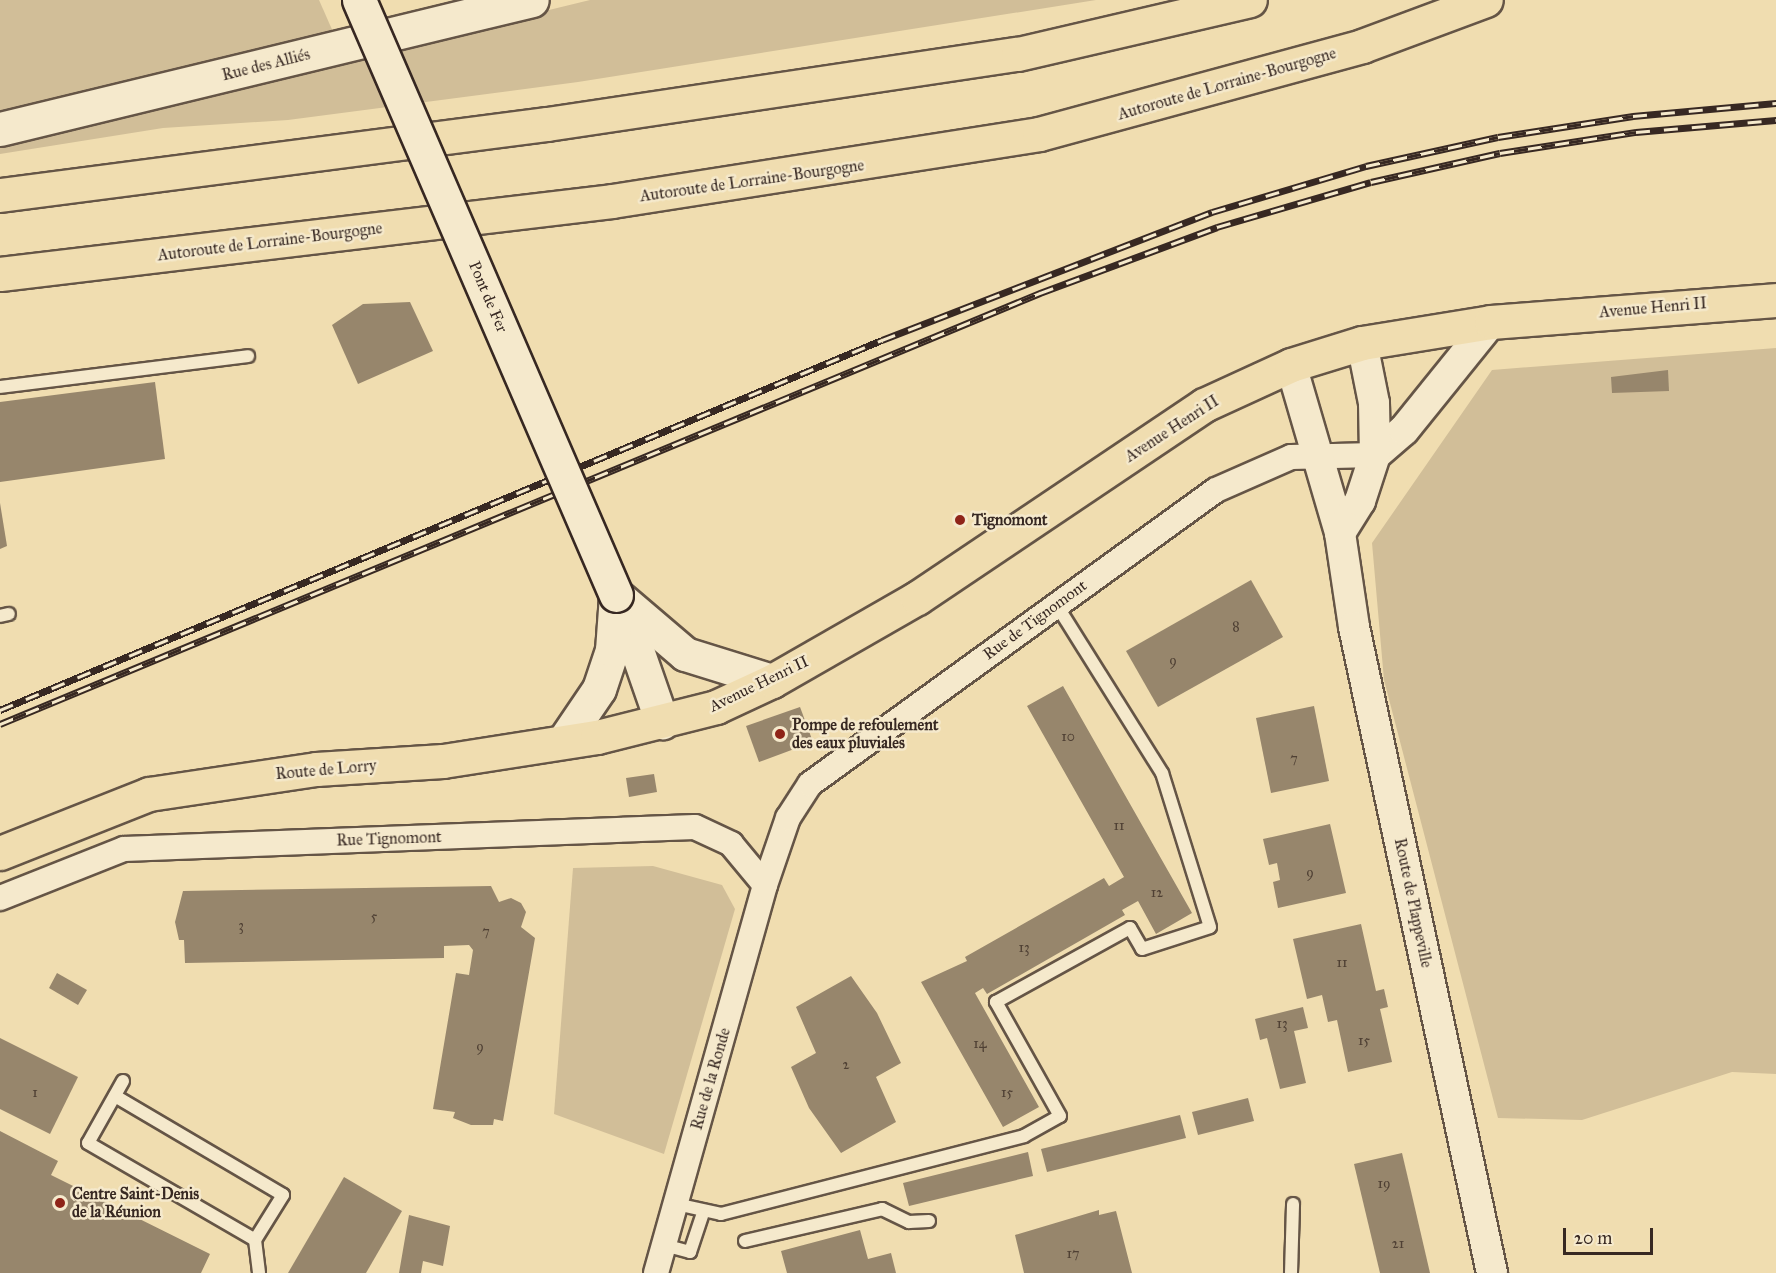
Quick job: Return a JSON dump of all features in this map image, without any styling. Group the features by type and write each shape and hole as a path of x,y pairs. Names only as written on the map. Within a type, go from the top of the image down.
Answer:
{"main road":[{"name":"Pont de Fer","path":"359,0 636,637 662,722"},
{"name":"Rue des Alliés","path":"0,129 532,0"},
{"path":"0,195 547,124 1018,54 1250,0"},
{"name":"Autoroute de Lorraine-Bourgogne","path":"0,274 612,201 1039,134 1351,49 1486,0"},
{"name":"Avenue Henri II","path":"662,722 716,707 772,681 981,557 1204,405 1291,365 1362,343 1491,322 1776,300"},
{"path":"616,595 685,654 772,681"},
{"path":"565,739 599,689 612,650 616,595"},
{"name":"Route de Lorry","path":"0,853 149,794 316,769 443,761 662,722"}],"street":[{"path":"1375,455 1404,430 1491,322"},
{"path":"1340,533 1360,501 1375,455 1374,403 1362,343"},
{"name":"Route de Plappeville","path":"1291,365 1313,454 1340,533 1354,627 1492,1273"},
{"name":"Rue de Tignomont","path":"765,885 788,818 810,784 1216,490 1276,462 1313,454 1375,455"},
{"name":"Rue Tignomont","path":"0,898 124,849 695,827 731,844 765,885"},
{"name":"Rue de la Ronde","path":"656,1273 765,885"}],"lane":[{"path":"0,387 248,356"},
{"path":"676,1204 703,1213 721,1214 1024,1136 1060,1116 996,1002 1130,928 1142,949 1210,927 1162,773 1056,604"},
{"path":"123,1081 88,1143 255,1240"},
{"path":"115,1096 283,1195 255,1240 259,1273"},
{"path":"1291,1273 1293,1204"},
{"path":"746,1241 882,1209 909,1222 929,1221"},
{"path":"664,1245 690,1252 703,1213"}],"shaded area":[{"path":"0,0 319,0 334,34 0,113"},
{"path":"590,0 1096,0 578,82 288,120 163,128 0,154 0,144"},
{"path":"1776,348 1776,1074 1732,1072 1582,1120 1498,1118 1384,680 1372,543 1492,370"},
{"path":"653,866 722,885 735,909 664,1154 554,1114 573,868"}],"building":[{"path":"410,302 433,351 358,384 332,325 363,304"},
{"path":"1668,370 1669,391 1612,393 1611,377"},
{"path":"155,382 165,459 0,482 0,402"},
{"path":"0,503 7,546 0,549"},
{"path":"1251,580 1283,637 1158,707 1126,651"},
{"path":"1063,686 1192,913 1156,934 1138,901 1122,910 1125,915 987,994 983,988 975,993 1039,1107 1003,1127 921,982 967,961 965,957 1104,878 1109,886 1124,877 1027,706"},
{"path":"1314,706 1329,781 1271,793 1256,718"},
{"name":"Pompe de refoulement des eaux pluviales","path":"800,707 813,742 759,762 746,726"},
{"path":"654,774 657,792 629,797 626,778"},
{"path":"1330,824 1346,893 1278,908 1273,882 1280,880 1277,863 1269,865 1263,839"},
{"path":"491,886 499,902 511,898 521,903 526,912 521,927 535,938 503,1121 494,1119 493,1125 471,1125 453,1118 455,1112 433,1109 456,973 469,975 473,950 469,945 444,946 444,958 185,963 184,940 179,940 175,922 183,891"},
{"path":"1361,924 1376,991 1384,989 1388,1007 1380,1009 1392,1062 1348,1072 1337,1020 1328,1022 1322,995 1307,999 1293,939"},
{"path":"57,973 87,990 78,1005 49,988"},
{"path":"851,976 877,1013 901,1063 876,1077 896,1122 841,1153 809,1108 791,1067 816,1053 796,1007"},
{"path":"1303,1007 1308,1028 1294,1031 1306,1083 1280,1089 1267,1038 1260,1040 1255,1019"},
{"path":"0,1038 78,1077 50,1134 0,1109"},
{"path":"1248,1098 1254,1121 1198,1135 1192,1112"},
{"path":"1180,1115 1186,1138 1047,1172 1041,1149"},
{"name":"Centre Saint-Denis de la Réunion","path":"0,1131 58,1161 51,1175 210,1254 201,1273 0,1273"},
{"path":"1028,1152 1033,1176 909,1206 903,1183"},
{"path":"1402,1153 1430,1273 1380,1273 1354,1164"},
{"path":"344,1177 402,1211 366,1273 288,1273"},
{"path":"1099,1210 1099,1215 1116,1211 1132,1273 1024,1273 1015,1235"},
{"path":"409,1215 450,1226 443,1266 423,1261 421,1273 399,1273"},
{"path":"860,1230 868,1259 891,1253 896,1273 787,1273 781,1251"}],"railway":[{"path":"0,710 882,340 1212,212 1366,166 1498,137 1633,116 1776,103"},
{"path":"0,724 1040,293 1217,227 1371,182 1500,153 1636,132 1776,120"}],"place":[{"name":"Tignomont","path":"960,520"},
{"name":"Pompe de refoulement des eaux pluviales","path":"780,734"},
{"name":"Centre Saint-Denis de la Réunion","path":"60,1203"}]}
